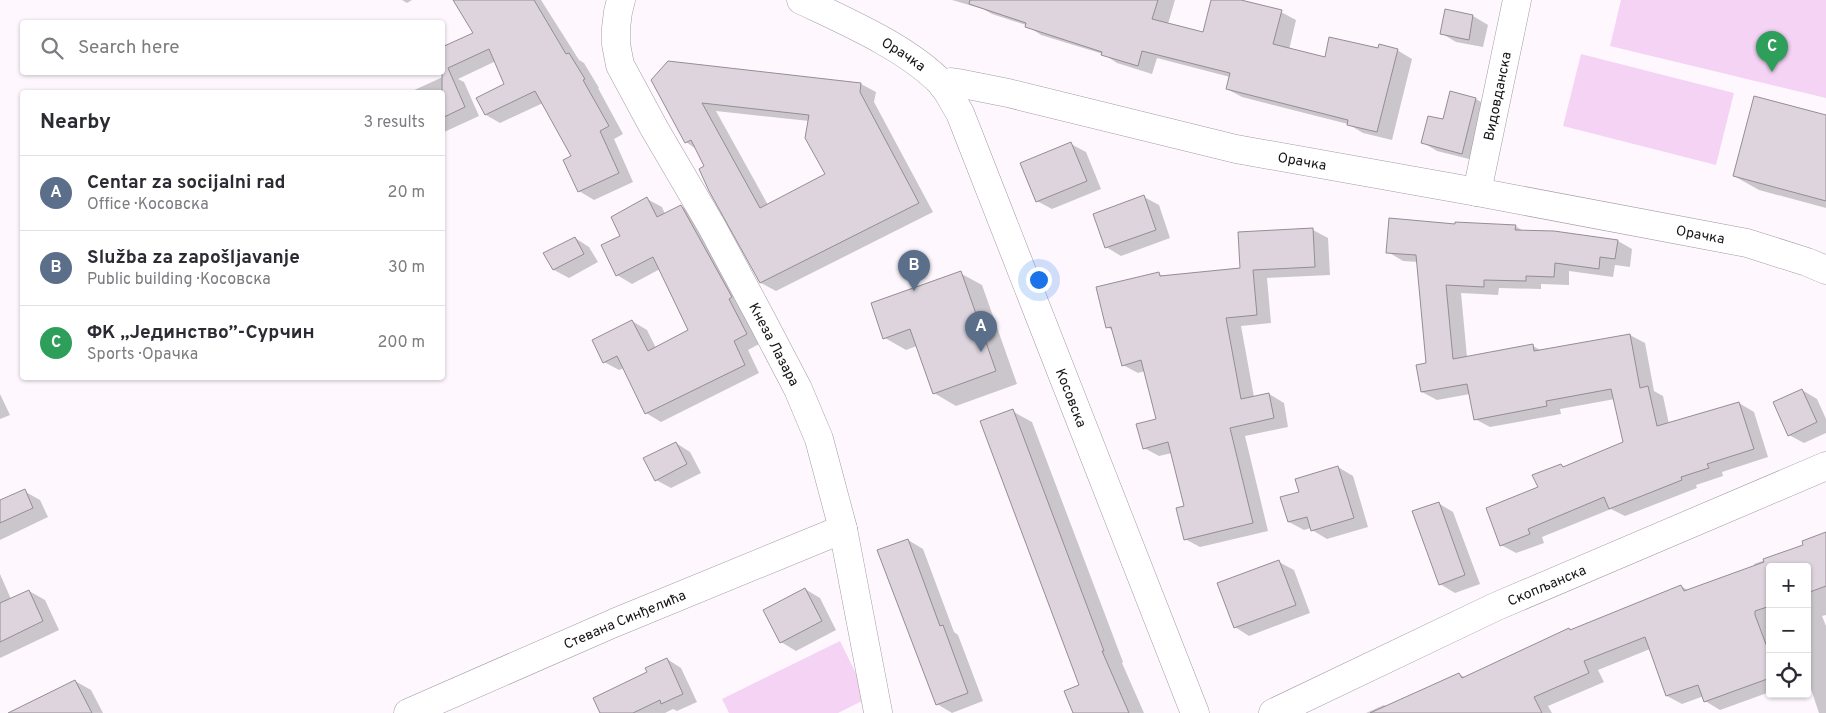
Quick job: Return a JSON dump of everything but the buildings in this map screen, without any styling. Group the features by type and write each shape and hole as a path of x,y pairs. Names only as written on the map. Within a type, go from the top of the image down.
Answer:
{"street":[{"name":"Кнеза Лазара","path":"621,0 616,28 616,44 620,65 717,236 798,389 819,439 843,529 878,712"},
{"name":"Орачка","path":"801,0 849,23 908,57 926,68 944,86 951,82 1008,93 1236,149 1747,243 1826,270"},
{"name":"Видовданска","path":"1477,192 1518,0"},
{"name":"Косовска","path":"944,86 960,113 1194,713"},
{"name":"Скопљанска","path":"1273,713 1495,607 1826,466"},
{"name":"Стевана Синђелића","path":"408,713 614,623 843,529"}],"shaded area":[{"path":"1621,0 1826,0 1826,98 1610,46"},
{"path":"1581,54 1734,93 1716,165 1563,126"},
{"path":"840,641 868,698 838,713 729,713 722,699"}],"place":[{"name":"ФК „Јединство”-Сурчин","path":"1772,72"},
{"name":"Služba za zapošljavanje","path":"914,291"},
{"name":"Centar za socijalni rad","path":"981,352"}]}
